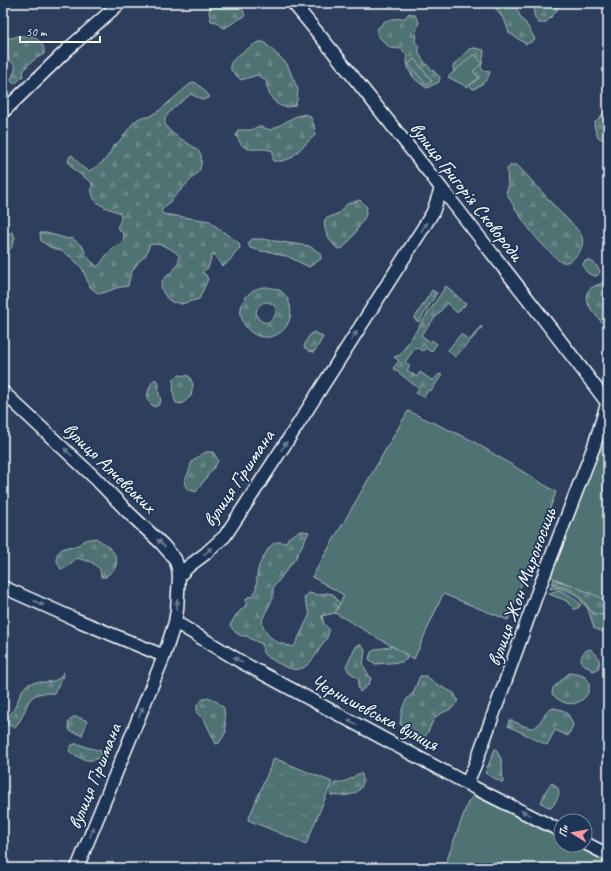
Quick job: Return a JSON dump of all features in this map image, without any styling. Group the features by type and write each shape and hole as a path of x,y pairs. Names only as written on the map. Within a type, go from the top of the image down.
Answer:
{"street":[{"path":"3,112 68,49 120,3"},
{"name":"вулиця Григорія Сковороди","path":"293,3 441,188 608,403"},
{"name":"вулиця Гіршмана","path":"77,868 164,656 177,610 179,576 225,536 425,225 433,212 441,188"},
{"name":"вулиця Алчевських","path":"3,392 95,478 162,544 177,564 179,576"},
{"name":"вулиця Жон Мироносиць","path":"467,783 594,446 608,403"},
{"path":"3,587 164,656"},
{"name":"Чернишевська вулиця","path":"174,622 243,664 553,827"},
{"path":"593,847 608,855"}],"green space":[{"path":"211,3 237,3 243,10 245,16 225,28 222,27 217,22 211,21 209,13"},
{"path":"496,3 514,3 522,20 525,22 535,39 526,44 509,33 505,21 494,5"},
{"path":"538,3 552,3 558,7 556,12 545,23 538,23 534,16 534,8"},
{"path":"409,13 415,15 419,22 415,42 419,46 419,54 426,64 440,77 439,82 427,88 418,82 409,71 407,56 402,49 390,48 377,35 377,29 385,21 405,18"},
{"path":"34,36 43,46 44,54 28,65 24,70 23,76 16,83 13,83 11,80 15,66 6,56 4,43 5,38"},
{"path":"258,42 264,42 287,64 298,89 295,105 283,107 278,105 268,91 266,80 257,75 241,80 231,70 230,64 233,60 239,54"},
{"path":"474,48 484,50 481,68 484,71 490,72 486,80 474,89 470,86 468,78 454,75 453,66 469,49"},
{"path":"474,54 482,63 473,71 479,78 467,87 448,77"},
{"path":"414,59 432,81 427,85 408,64"},
{"path":"195,82 210,97 203,100 191,94 171,111 166,117 165,122 167,128 200,153 202,160 199,171 161,211 163,214 210,221 239,243 240,248 223,266 214,254 212,255 208,268 202,273 205,274 208,279 199,299 181,304 174,303 166,298 161,288 161,284 162,281 177,266 179,255 168,248 157,244 149,245 146,254 132,271 128,286 116,288 99,294 90,287 82,268 71,257 41,241 40,233 47,233 68,239 72,238 83,247 86,255 98,267 108,253 123,241 124,235 117,227 121,217 120,213 100,205 94,199 92,193 92,183 73,169 68,161 70,156 72,155 83,168 89,171 96,167 104,161 113,146 118,143 134,122 142,117 148,117 160,110 190,84"},
{"path":"607,106 608,148 605,141 598,137 594,126 595,122 603,114"},
{"path":"305,114 310,116 314,125 315,135 291,158 282,161 273,161 273,151 244,147 236,135 238,130 251,130 259,126 270,130 294,117"},
{"path":"511,165 517,165 575,227 582,237 583,242 581,250 572,260 565,262 558,260 533,234 516,209 506,192 508,188 507,169"},
{"path":"360,200 367,207 365,217 351,239 343,248 338,249 327,236 324,223 325,219 339,213 347,204"},
{"path":"12,232 15,237 13,243 3,258 3,237"},
{"path":"252,239 309,246 320,253 321,259 309,267 287,256 250,248 248,243"},
{"path":"589,260 596,265 600,272 597,276 587,273 584,269 583,264 585,261"},
{"path":"608,280 608,320 602,323 589,306 586,297 587,292 591,288"},
{"path":"446,286 466,304 457,313 447,303 421,335 430,342 432,340 437,344 431,352 426,348 423,351 416,347 405,362 410,366 407,370 417,377 420,372 433,381 439,374 442,375 431,391 428,390 424,397 416,393 419,389 393,368 399,361 394,357 400,355"},
{"path":"264,287 270,287 283,293 289,301 291,311 289,321 283,330 274,336 269,337 260,337 253,334 247,329 241,315 241,307 244,300 253,291","holes":["265,302 272,304 276,311 272,320 264,322 259,319 256,311 260,305"]},
{"path":"432,290 437,293 419,322 414,319"},
{"path":"481,326 482,328 455,357 448,350 461,334 469,341"},
{"path":"314,332 323,337 314,352 309,351 304,347 309,336"},
{"path":"179,375 189,376 193,384 191,396 182,404 176,403 174,394 173,380"},
{"path":"155,379 159,383 161,402 159,405 154,407 147,400 148,391"},
{"path":"408,411 471,440 556,492 508,620 443,594 414,659 335,613 344,595 312,577"},
{"path":"608,445 608,601 551,577 596,455"},
{"path":"206,452 213,452 218,460 217,463 196,492 187,489 184,481 192,462"},
{"path":"298,532 309,532 295,559 273,588 273,598 262,620 266,632 270,637 279,643 294,647 310,614 304,598 309,593 319,595 326,593 333,594 342,605 339,612 322,616 324,624 329,629 327,638 316,655 307,665 302,668 291,669 267,657 263,653 262,644 247,636 239,635 230,625 236,615 246,605 246,599 253,596 255,592 259,566 269,547 278,542 286,543 288,538"},
{"path":"96,538 112,550 116,558 117,563 115,568 106,577 101,577 100,569 91,562 77,558 64,569 61,569 57,559 57,554 61,550 78,545 85,540"},
{"path":"554,579 608,601 608,634 594,628 588,609 576,595 557,588 550,589"},
{"path":"557,581 575,585 608,601 608,608 602,606 605,611 604,615 594,614 578,595 569,589 555,586 553,584"},
{"path":"558,590 576,599 581,605 574,609 567,601 549,594"},
{"path":"357,645 361,645 365,650 363,665 371,679 368,685 360,692 358,686 359,679 349,672 346,666"},
{"path":"396,646 401,648 407,659 402,662 375,664 369,659 371,652 377,649"},
{"path":"590,649 597,655 599,660 598,669 593,671 581,662 581,657 583,654"},
{"path":"64,672 62,679 54,693 40,693 34,696 29,702 19,723 15,727 10,726 7,723 21,692 27,685 35,682 54,681"},
{"path":"569,673 583,676 589,682 587,694 577,703 570,704 561,701 552,694 553,688"},
{"path":"420,676 426,676 438,685 454,693 458,701 454,706 441,713 433,720 424,738 409,733 400,724 402,710 406,700 413,693"},
{"path":"208,697 216,701 224,708 226,732 219,743 216,744 205,721 197,713 197,705"},
{"path":"554,708 566,713 573,725 568,736 555,730 547,745 508,726 509,720 534,728 538,725 548,710"},
{"path":"73,717 78,717 87,721 82,735 70,731 68,723"},
{"path":"74,744 79,744 101,751 101,756 93,760 85,760 80,758 69,751 71,746"},
{"path":"495,749 501,759 503,783 485,773"},
{"path":"274,758 332,782 306,844 248,820"},
{"path":"357,774 362,774 363,781 362,786 356,793 341,796 331,795 330,791 336,782 348,780"},
{"path":"552,783 558,789 559,795 551,808 541,803 544,794"},
{"path":"473,796 475,796 553,835 553,853 590,853 606,861 608,868 444,868 468,802"}]}
